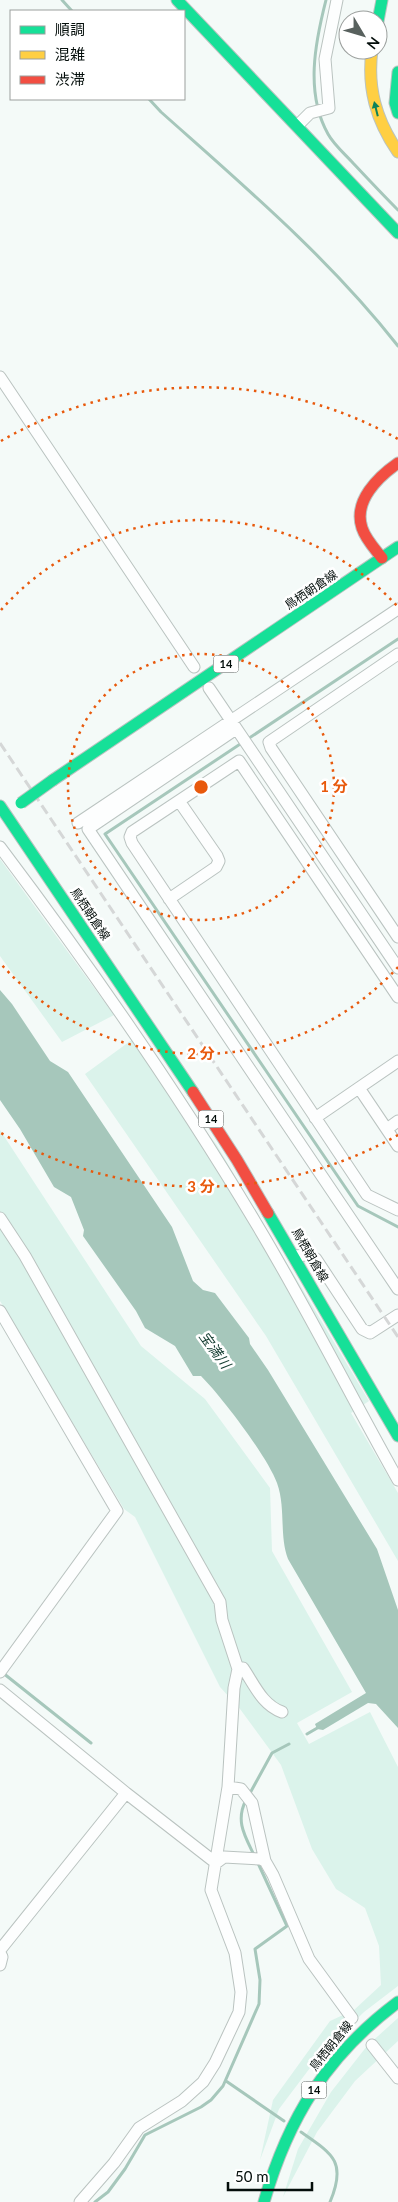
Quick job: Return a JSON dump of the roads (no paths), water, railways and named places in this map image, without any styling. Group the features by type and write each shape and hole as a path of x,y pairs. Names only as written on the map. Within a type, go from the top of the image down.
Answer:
{"main road":[{"path":"177,0 398,233"},
{"path":"371,60 370,84 376,114 388,139 398,152"},
{"path":"398,72 395,103 398,113"},
{"path":"382,558 368,541 361,525 362,507 370,488 384,472 398,463"},
{"name":"鳥栖朝倉線","path":"398,547 21,803 2,809 205,1110 294,1256 398,1436"},
{"name":"鳥栖朝倉線","path":"264,2202 270,2179 285,2140 306,2102 332,2063 366,2025 398,2002"}],"street":[{"path":"297,126 310,113 329,108 324,59 337,0"},
{"path":"0,377 194,667"},
{"path":"398,608 88,829 398,1289"},
{"path":"398,654 269,742 271,748 398,937"},
{"path":"209,688 398,968"},
{"path":"78,823 234,725"},
{"path":"398,996 240,761 132,832 130,837 132,843 367,1195 398,1210"},
{"path":"169,899 216,867 219,861 179,801"},
{"path":"0,847 146,1050 258,1226 398,1480"},
{"path":"316,1118 398,1061"},
{"path":"359,1088 398,1146"},
{"path":"387,1128 398,1121"},
{"path":"0,1218 25,1256 220,1602 222,1620 238,1669 234,1688 228,1787 211,1890 235,1953 241,1992 239,2012 215,2063 203,2082 182,2101 139,2128 114,2163 80,2202"},
{"path":"294,1256 307,1255 316,1259 362,1329 370,1333 398,1315"},
{"path":"0,1311 118,1511 3,1668"},
{"path":"238,1669 243,1668 265,1700 275,1709 282,1712"},
{"path":"0,1690 126,1793 216,1863"},
{"path":"228,1787 241,1789 252,1803 265,1861 274,1875 309,1959 352,2018"},
{"path":"0,1965 2,1957 0,1952 126,1793"},
{"path":"216,1863 224,1857 260,1859 265,1861"},
{"path":"372,2045 398,2078"}],"water":[{"name":"宝満川","path":"0,990 12,1004 50,1061 68,1072 172,1227 193,1281 203,1290 215,1293 249,1338 250,1344 268,1370 377,1549 398,1610 398,1728 376,1704 368,1703 323,1730 317,1729 315,1724 366,1693 288,1559 285,1550 280,1492 272,1471 254,1443 210,1385 201,1376 193,1376 175,1346 145,1328 136,1311 83,1236 84,1230 71,1197 54,1187 20,1129 0,1100"}],"waterway":[{"path":"62,0 71,10"},
{"path":"326,0 318,33 314,68 316,102 321,118 336,146 398,210"},
{"path":"150,100 315,253 344,283 398,346"},
{"path":"398,639 105,834 358,1206 398,1227"},
{"path":"3,1673 91,1743"},
{"path":"307,1734 319,1727"},
{"path":"249,1795 272,1753 289,1744"},
{"path":"246,1800 241,1815 241,1822 254,1855"},
{"path":"95,2202 108,2192 125,2169 145,2135 201,2107 211,2100 223,2086 259,2004 260,1980 255,1949 287,1926 257,1861"},
{"path":"226,2081 284,2121"},
{"path":"301,2132 329,2153 334,2160 337,2168 337,2177 330,2202"}],"railway":[{"path":"0,743 398,1337"}]}
